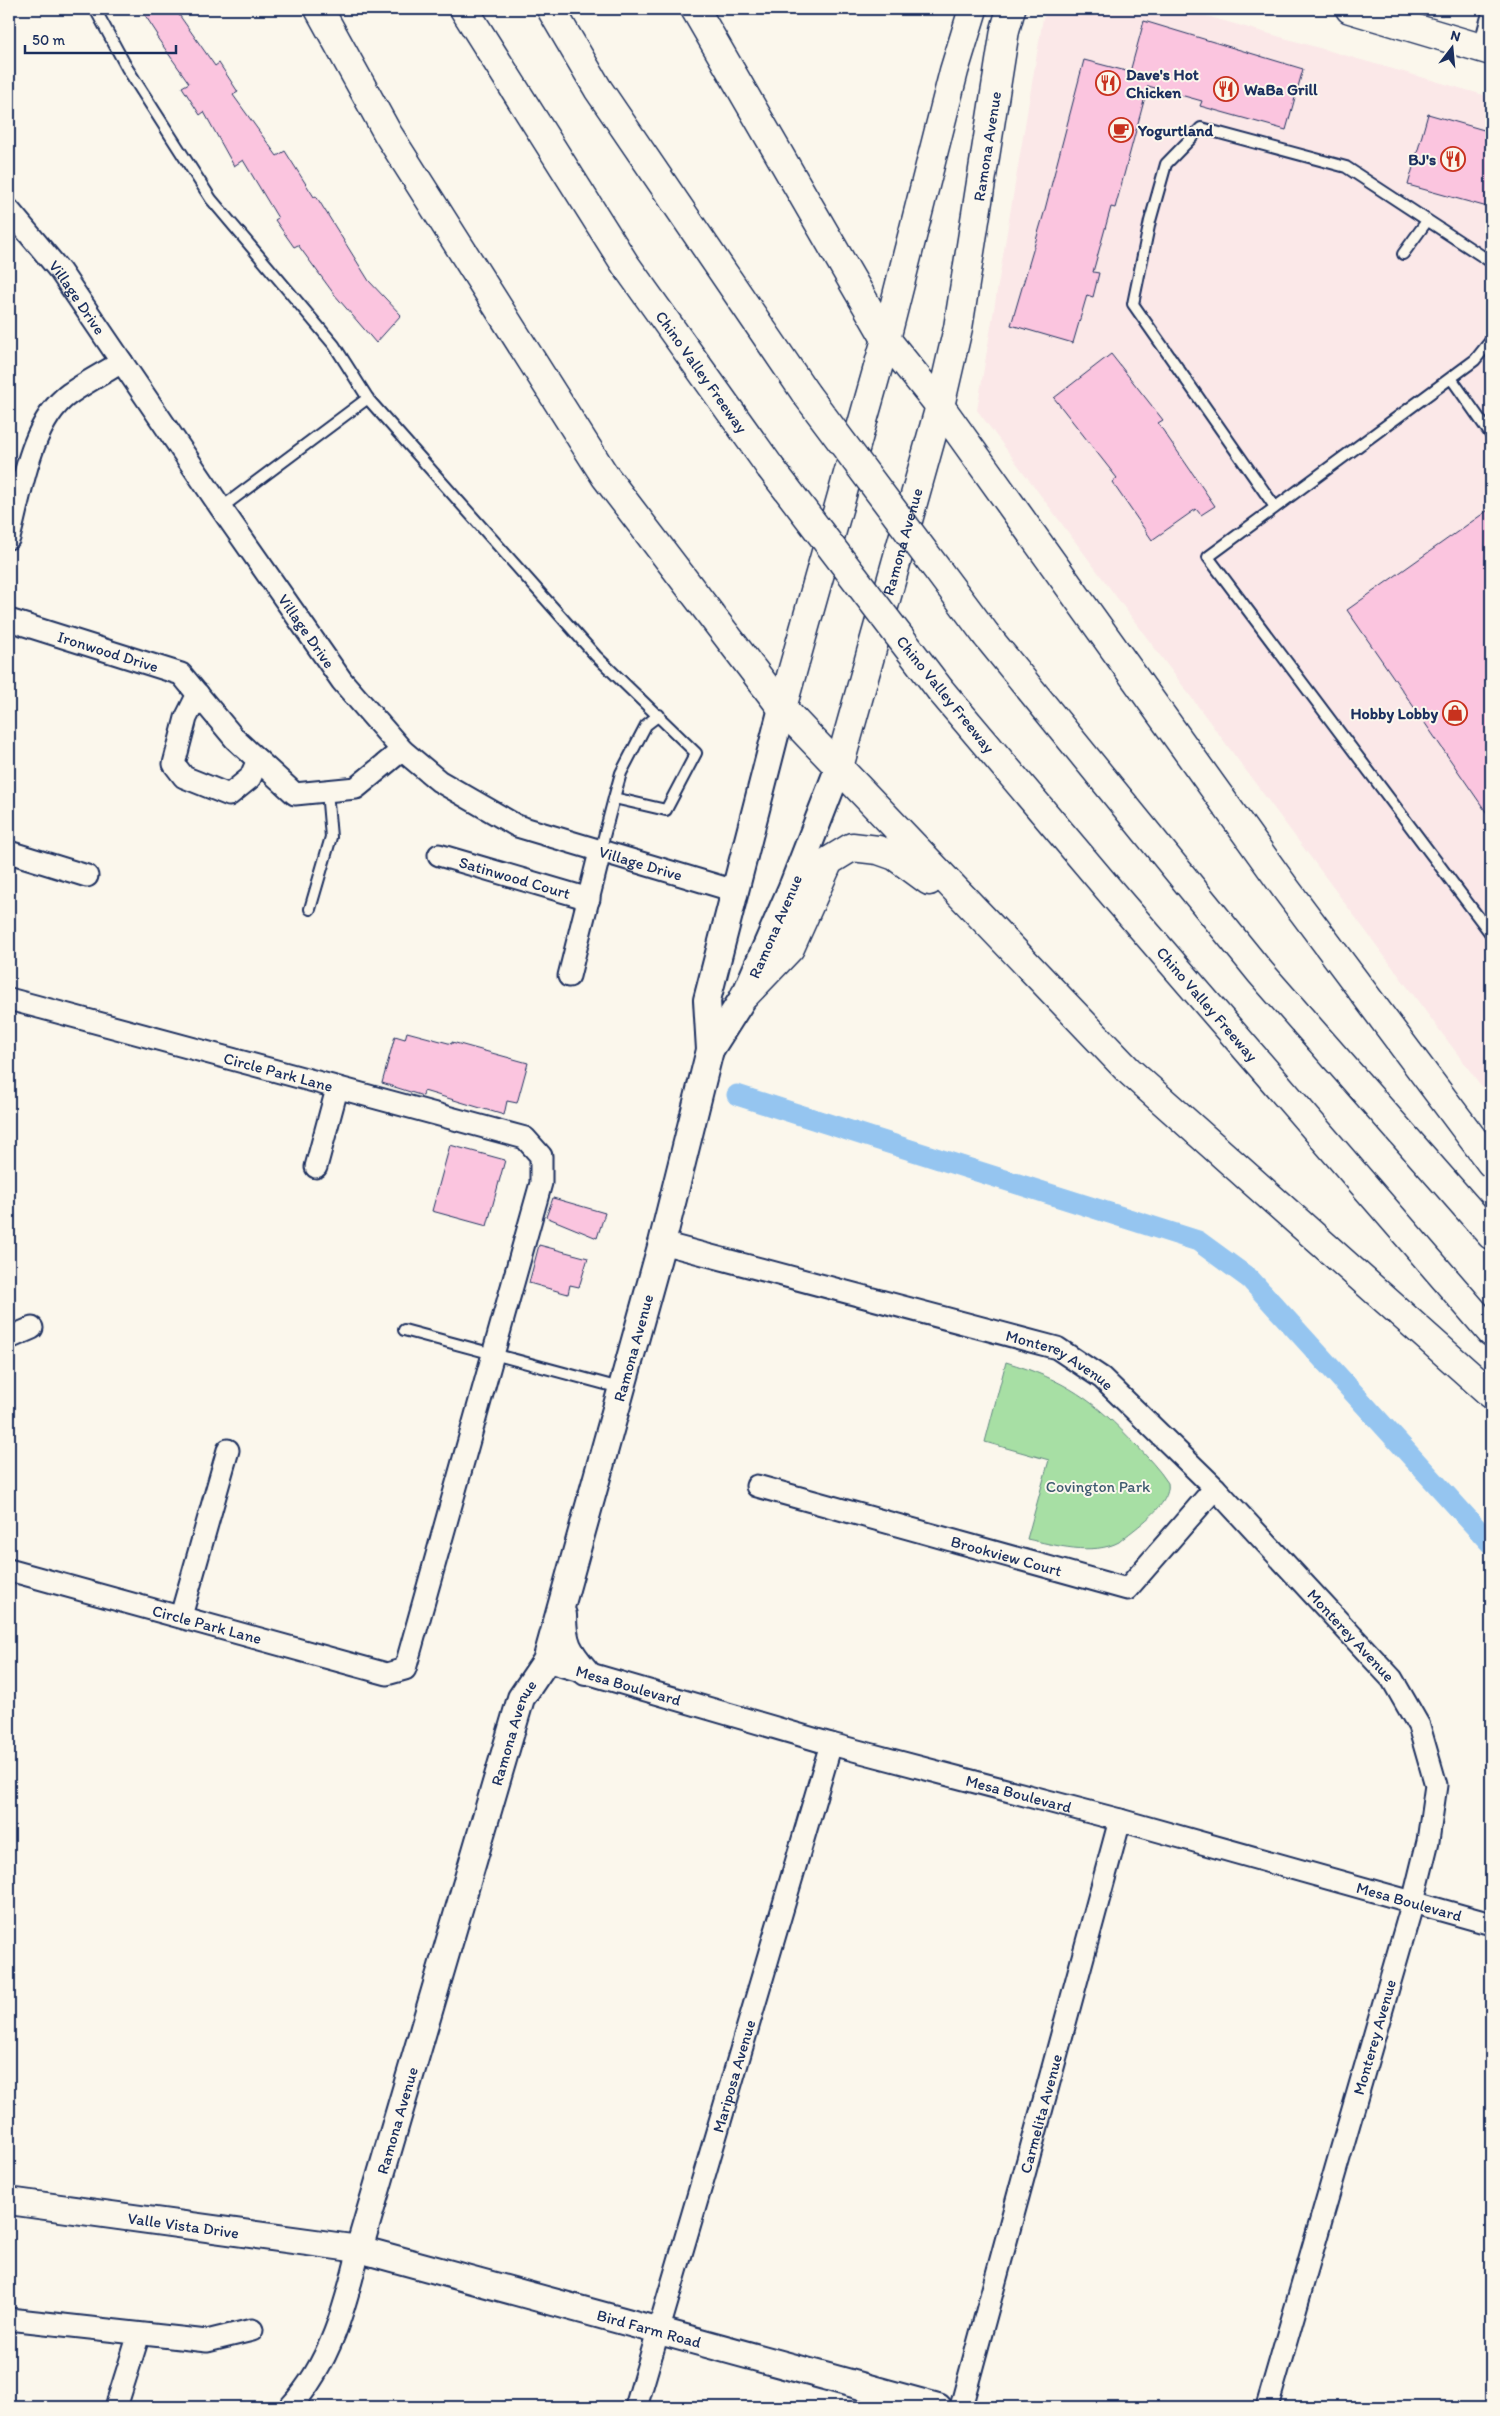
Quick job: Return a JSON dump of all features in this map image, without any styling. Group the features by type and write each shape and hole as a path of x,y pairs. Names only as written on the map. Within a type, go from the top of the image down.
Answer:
{"main road":[{"path":"319,9 388,134 605,476 782,708 1128,1070 1491,1394"},
{"name":"Chino Valley Freeway","path":"464,9 625,264 770,467 941,691 1123,906 1491,1332"},
{"path":"551,9 598,89 806,394 987,636 1260,972 1491,1235"},
{"path":"695,9 886,339 940,406 1286,889 1491,1163"},
{"name":"Ramona Avenue","path":"782,708 886,339 954,71 973,9"},
{"name":"Ramona Avenue","path":"838,767 940,406 958,328 1005,30 1011,9"},
{"path":"1350,9 1485,49"},
{"path":"745,995 790,948 829,861 852,847 878,850 895,856 998,934"}],"street":[{"name":"Village Drive","path":"9,210 60,271 221,508 342,681 402,750 439,781 517,826 735,891"},
{"path":"9,538 32,452 46,419 68,394 122,362"},
{"name":"Ironwood Drive","path":"9,620 181,674 235,739 294,794 356,788 402,750"},
{"path":"198,694 186,718 174,764 184,777 229,794 250,778 258,760"},
{"name":"Ramona Avenue","path":"290,2407 308,2384 331,2341 349,2292 359,2249 520,1698 546,1661 662,1243 710,1050 707,1000 782,708"},
{"name":"Ramona Avenue","path":"710,1050 745,995 793,885 838,767"},
{"path":"9,852 87,876"},
{"name":"Satinwood Court","path":"569,976 600,852"},
{"name":"Satinwood Court","path":"439,855 589,899"},
{"name":"Circle Park Lane","path":"9,1570 387,1674 405,1669 541,1183 541,1156 525,1138 10,1002"},
{"path":"316,1167 337,1089"},
{"name":"Monterey Avenue","path":"662,1243 1057,1348 1102,1378 1215,1488 1392,1679 1419,1726 1436,1785 1428,1841 1413,1902 1267,2407"},
{"path":"9,1338 32,1328"},
{"path":"181,1616 228,1450"},
{"name":"Brookview Court","path":"757,1486 1127,1589 1215,1488"},
{"path":"566,1589 563,1635 568,1651 586,1672"},
{"name":"Mesa Boulevard","path":"546,1661 831,1744 1120,1820 1491,1924"},
{"name":"Mariposa Avenue","path":"636,2407 831,1744"},
{"name":"Carmelita Avenue","path":"961,2407 1120,1820"},
{"name":"Valle Vista Drive","path":"9,2202 359,2249"},
{"name":"Bird Farm Road","path":"359,2249 938,2407"},
{"path":"9,2319 207,2342 252,2330"},
{"path":"116,2407 139,2334"}],"lane":[{"path":"95,9 127,68 211,199 334,345 368,398 596,656 659,715 696,754 666,810 614,798"},
{"path":"1485,49 1489,9"},
{"path":"1275,507 1133,304 1150,221 1166,164 1201,128 1346,167 1491,262"},
{"path":"1402,254 1427,221"},
{"path":"1491,340 1476,360 1208,557 1491,934"},
{"path":"1450,378 1491,435"},
{"path":"221,508 368,398"},
{"path":"600,852 621,773 646,725 659,715"},
{"path":"310,909 331,838 327,791"},
{"path":"404,1330 621,1389"}],"shaded area":[{"path":"1051,9 1182,9 1491,97 1491,1099 977,410 1043,18"}],"green space":[{"name":"Covington Park","path":"1006,1362 1062,1384 1092,1404 1121,1429 1157,1468 1168,1483 1168,1491 1158,1508 1119,1542 1109,1546 1086,1549 1027,1539 1049,1460 985,1442"}],"building":[{"path":"141,9 175,9 215,66 219,63 238,92 233,95 277,156 285,151 314,197 316,196 369,281 401,315 376,343 334,294 298,245 294,247 275,220 278,218 243,160 234,166 204,112 200,115 182,87 189,83 156,36 158,35"},
{"path":"1144,21 1303,69 1286,130 1200,106 1202,101 1148,86 1115,208 1111,207 1093,272 1099,273 1093,297 1087,295 1073,343 1011,325 1044,213 1084,60 1130,72"},
{"name":"BJ's","path":"1428,114 1491,132 1491,208 1408,185"},
{"path":"1111,354 1163,420 1158,423 1215,506 1201,515 1196,509 1152,540 1112,482 1117,478 1054,398"},
{"name":"Hobby Lobby","path":"1491,508 1491,819 1347,610"},
{"path":"407,1032 528,1063 517,1103 507,1101 504,1115 424,1091 423,1096 382,1083 395,1036 405,1039"},
{"path":"450,1145 505,1160 487,1226 432,1211"},
{"path":"553,1198 605,1213 597,1238 546,1217"},
{"path":"539,1245 588,1258 579,1287 570,1285 568,1294 529,1283"}],"waterway":[{"path":"737,1095 1198,1241 1250,1279 1491,1544"}],"place":[{"name":"Dave's Hot Chicken","path":"1108,83"},
{"name":"WaBa Grill","path":"1226,89"},
{"name":"Yogurtland","path":"1121,130"},
{"name":"BJ's","path":"1453,159"},
{"name":"Hobby Lobby","path":"1455,713"}]}
